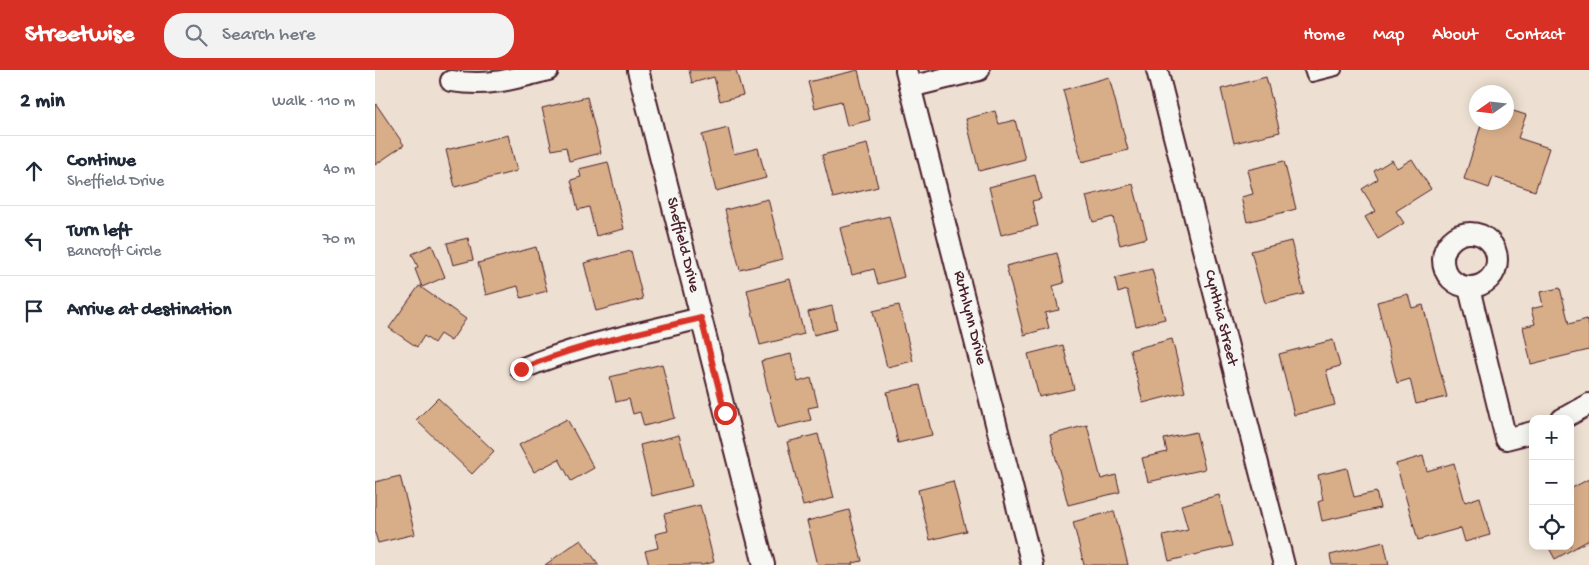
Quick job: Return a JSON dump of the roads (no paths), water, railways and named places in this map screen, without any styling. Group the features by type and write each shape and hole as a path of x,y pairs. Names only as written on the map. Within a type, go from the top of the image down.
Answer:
{"street":[{"path":"451,81 482,84 497,83 548,70"},
{"name":"Sheffield Drive","path":"638,70 764,565"},
{"path":"908,79 979,70"},
{"name":"Cynthia Street","path":"1157,70 1284,565"},
{"name":"Ruthlynn Drive","path":"908,79 1032,565"},
{"path":"1469,288 1506,439 1529,433"},
{"path":"521,369 544,359 572,351 701,318"},
{"path":"1569,415 1589,404"}],"lane":[{"path":"1310,70 1312,76 1336,70"}]}
